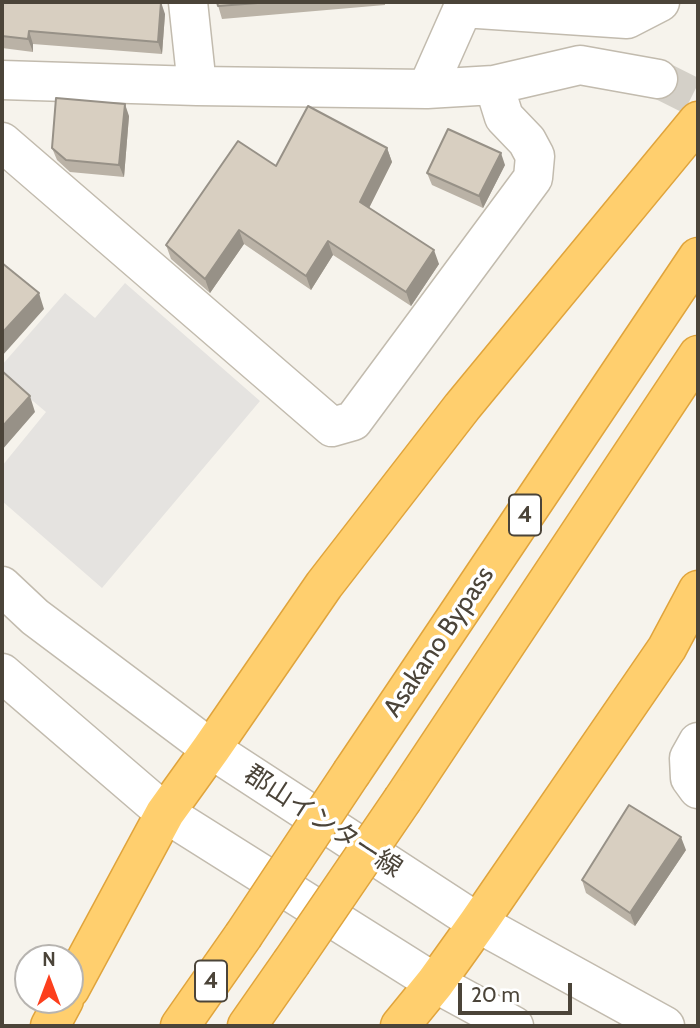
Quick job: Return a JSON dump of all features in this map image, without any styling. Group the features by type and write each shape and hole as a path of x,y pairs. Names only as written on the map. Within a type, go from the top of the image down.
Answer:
{"highway":[{"path":"84,963 165,813 324,585 462,407 698,121"},
{"name":"Asakano Bypass","path":"180,1026 698,257"},
{"name":"4","path":"247,1026 698,355"},
{"path":"400,1026 478,923 667,648 698,590"}],"street":[{"path":"188,2 197,86"},
{"path":"427,89 463,8 584,9 627,19 660,2"},
{"path":"2,80 427,89 494,85 580,65 658,79"},
{"path":"2,142 332,428 353,421 533,178 536,156 527,141 504,117 494,85"},
{"name":"郡山インター線","path":"2,586 35,617 211,749 478,923 666,1026"},
{"path":"2,673 165,813 435,983 514,1026"},
{"path":"698,742 690,758 690,778 698,789"}],"shaded area":[{"path":"125,283 260,401 102,588 2,501 2,466 46,412 2,375 2,365 65,293 95,318"}],"building":[{"path":"2,2 161,2 158,42 29,31 28,39 2,36"},
{"path":"217,2 271,2 218,6"},
{"path":"56,98 125,104 119,165 66,160 52,148"},
{"path":"308,106 387,148 360,202 434,250 406,292 328,241 306,276 239,230 205,279 166,245 238,141 276,166"},
{"path":"448,129 501,153 479,196 427,173"},
{"path":"2,263 39,293 2,333"},
{"path":"2,371 30,396 2,427"},
{"path":"629,805 681,837 630,913 582,880"}],"tunnel":[{"path":"658,79 698,99"}]}
